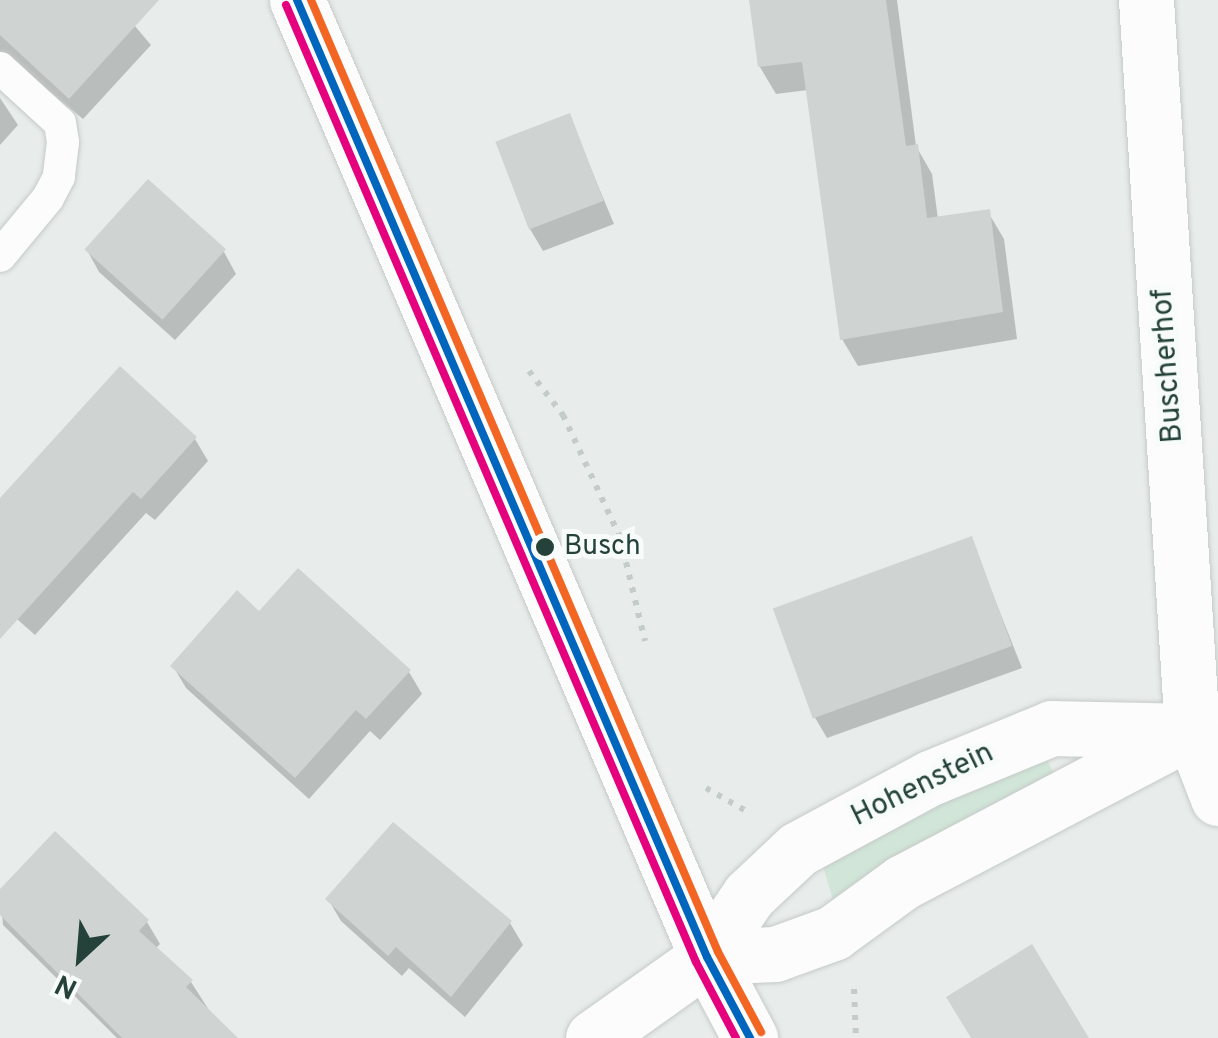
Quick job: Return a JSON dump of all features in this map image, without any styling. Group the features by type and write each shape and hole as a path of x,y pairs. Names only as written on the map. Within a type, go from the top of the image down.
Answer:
{"street":[{"path":"298,0 707,956 750,1038"},
{"name":"Buscherhof","path":"1146,0 1205,727"},
{"path":"707,956 775,954 833,933 903,882 1205,727 1218,798"},
{"name":"Hohenstein","path":"593,1038 707,956 749,895 798,849 930,778 1052,728 1205,727"}],"lane":[{"path":"0,68 60,123 63,142 59,177 48,198 0,256"}],"green space":[{"path":"1045,757 1056,777 833,900 822,863 880,828"}],"building":[{"path":"0,0 159,0 69,99 0,35"},
{"path":"749,0 886,0 906,146 918,144 927,218 990,209 1003,312 840,340 802,62 758,67"},
{"path":"570,113 604,201 529,229 495,142"},
{"path":"148,179 226,249 162,320 84,250"},
{"path":"120,366 197,437 141,499 133,492 0,639 0,498"},
{"path":"972,536 1012,646 813,718 773,609"},
{"path":"298,568 411,670 366,719 356,710 295,778 170,666 237,590 259,611"},
{"path":"393,822 512,921 451,997 396,947 388,956 325,899"},
{"path":"55,831 149,920 139,931 193,980 186,987 238,1038 122,1038 0,915 0,889"},
{"path":"1032,944 1089,1038 971,1038 946,997"}],"transit line":[{"path":"297,0 707,957 750,1038"},
{"path":"311,0 718,952 761,1032"},
{"path":"286,5 696,962 736,1038"}],"place":[{"name":"Busch","path":"545,547"}]}
